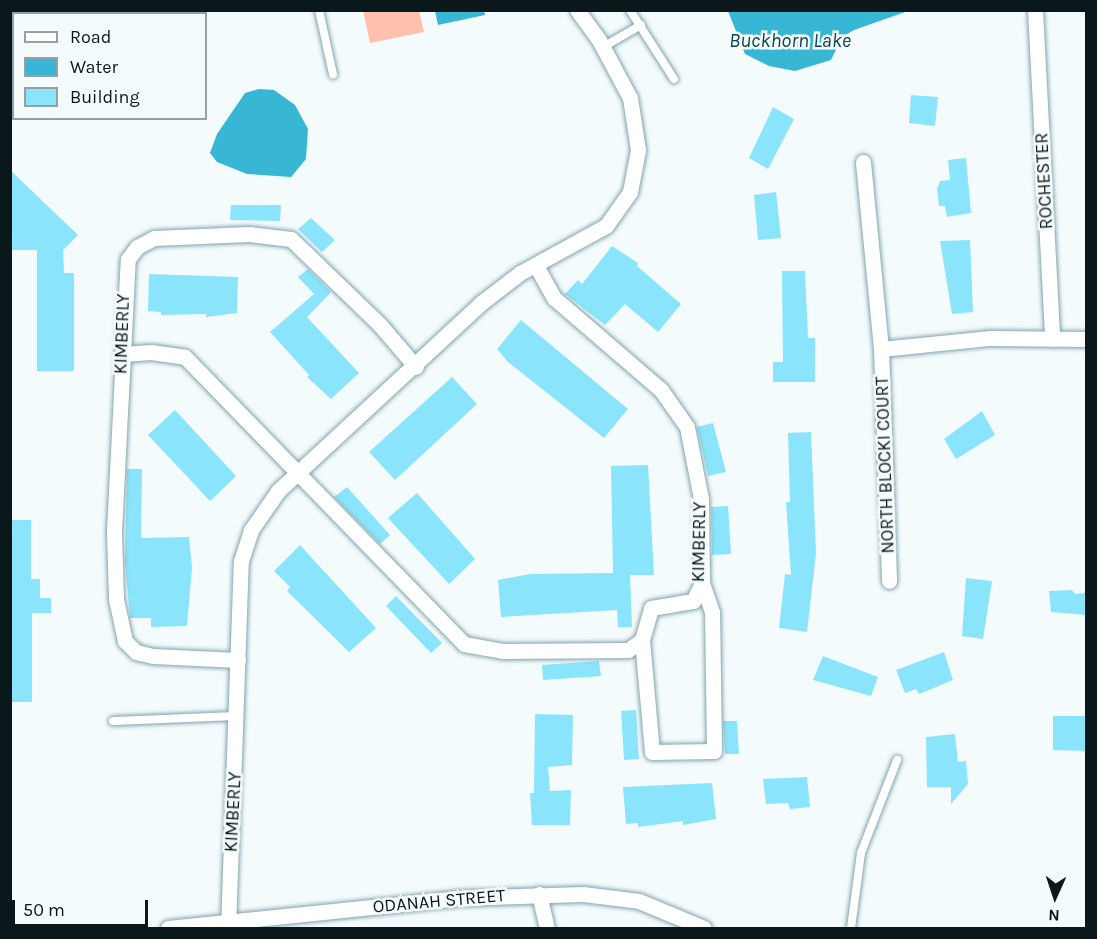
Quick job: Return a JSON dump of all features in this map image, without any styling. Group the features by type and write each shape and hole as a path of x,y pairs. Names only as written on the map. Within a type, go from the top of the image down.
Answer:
{"street":[{"name":"KIMBERLY","path":"228,925 241,561 264,507 298,473 416,367 496,290 606,226 630,192 638,150 630,98 603,47 577,10"},
{"name":"ROCHESTER","path":"1035,10 1059,339"},
{"name":"NORTH BLOCKI COURT","path":"863,162 881,349 889,581"},
{"name":"KIMBERLY","path":"238,660 153,656 136,652 125,641 116,599 114,531 124,279 128,259 137,246 154,238 249,234 291,239 380,325 416,367"},
{"name":"KIMBERLY","path":"536,265 554,298 661,390 687,427 701,499 702,583 693,601 651,608 642,640"},
{"path":"881,349 990,338 1086,339"},
{"path":"122,354 151,352 185,357 464,644 502,651 614,652 628,650 642,640"},
{"path":"642,640 652,752 714,751 712,612 702,583"},
{"path":"539,894 547,928"},
{"name":"ODANAH STREET","path":"168,928 228,925 456,898 539,894 583,894 639,901 704,928"}],"lane":[{"path":"319,10 333,74"},
{"path":"630,10 674,79"},
{"path":"603,47 641,25"},
{"path":"113,721 237,716"},
{"path":"851,928 861,853 897,760"}],"shaded area":[{"path":"363,11 419,11 424,32 370,43"}],"water":[{"name":"Buckhorn Lake","path":"728,10 908,11 854,30 842,37 831,60 795,71 769,66 745,54"},
{"path":"435,11 484,11 485,15 438,25"},
{"path":"259,89 274,90 295,105 308,129 306,159 291,177 247,174 217,162 210,153 217,134 245,93"}],"building":[{"path":"911,95 938,97 935,126 909,123"},
{"path":"773,107 794,119 768,169 749,158"},
{"path":"966,158 971,213 947,217 945,206 939,206 937,189 940,181 950,180 948,160"},
{"path":"10,170 78,235 63,250 64,273 74,273 74,371 37,371 37,250 10,250"},
{"path":"776,192 781,238 758,240 754,195"},
{"path":"231,205 281,205 280,221 230,220"},
{"path":"311,218 335,240 322,252 298,229"},
{"path":"970,240 973,312 952,314 940,241"},
{"path":"612,246 638,263 637,266 681,304 658,332 625,304 605,325 565,294 578,280 582,284"},
{"path":"308,269 331,292 307,317 359,373 331,399 307,377 309,375 270,332 314,294 298,277"},
{"path":"782,271 805,271 808,338 815,338 815,382 773,382 773,362 783,362"},
{"path":"149,274 238,277 237,313 206,317 206,314 161,315 161,312 148,311"},
{"path":"521,320 628,409 604,438 508,362 497,349"},
{"path":"452,377 477,404 395,480 369,452"},
{"path":"175,410 236,476 210,501 148,435"},
{"path":"982,411 995,435 956,459 944,439"},
{"path":"713,423 726,472 708,476 697,427"},
{"path":"811,432 816,553 807,632 779,628 785,574 791,575 786,502 790,502 788,433"},
{"path":"648,465 654,575 630,575 632,627 618,627 617,610 501,617 498,580 530,574 613,573 611,466"},
{"path":"127,469 142,469 141,538 189,537 192,568 187,626 151,627 151,618 130,618 125,562"},
{"path":"347,487 390,535 380,544 334,497"},
{"path":"417,493 475,559 449,584 388,518"},
{"path":"728,506 731,554 712,555 711,507"},
{"path":"10,520 31,520 31,579 40,579 40,598 51,598 51,613 32,613 32,702 10,702"},
{"path":"300,545 376,628 349,652 287,591 290,587 274,571"},
{"path":"966,578 992,581 983,639 962,636"},
{"path":"1072,590 1075,594 1086,593 1086,615 1051,612 1049,591"},
{"path":"396,596 442,643 431,653 386,606"},
{"path":"944,652 953,680 919,694 916,689 905,693 896,670"},
{"path":"823,656 878,677 871,696 813,680"},
{"path":"599,661 601,676 543,680 542,665"},
{"path":"636,710 639,759 624,760 621,711"},
{"path":"535,714 573,715 572,765 548,767 550,791 571,790 570,825 532,825 530,793 534,793"},
{"path":"1053,716 1086,716 1086,751 1053,750"},
{"path":"723,721 737,721 739,754 725,754"},
{"path":"955,734 958,762 966,761 968,784 951,804 951,787 927,787 926,737"},
{"path":"807,777 810,807 790,809 788,803 766,804 763,779"},
{"path":"712,783 716,819 683,825 683,821 638,827 638,823 626,824 623,787"}]}
